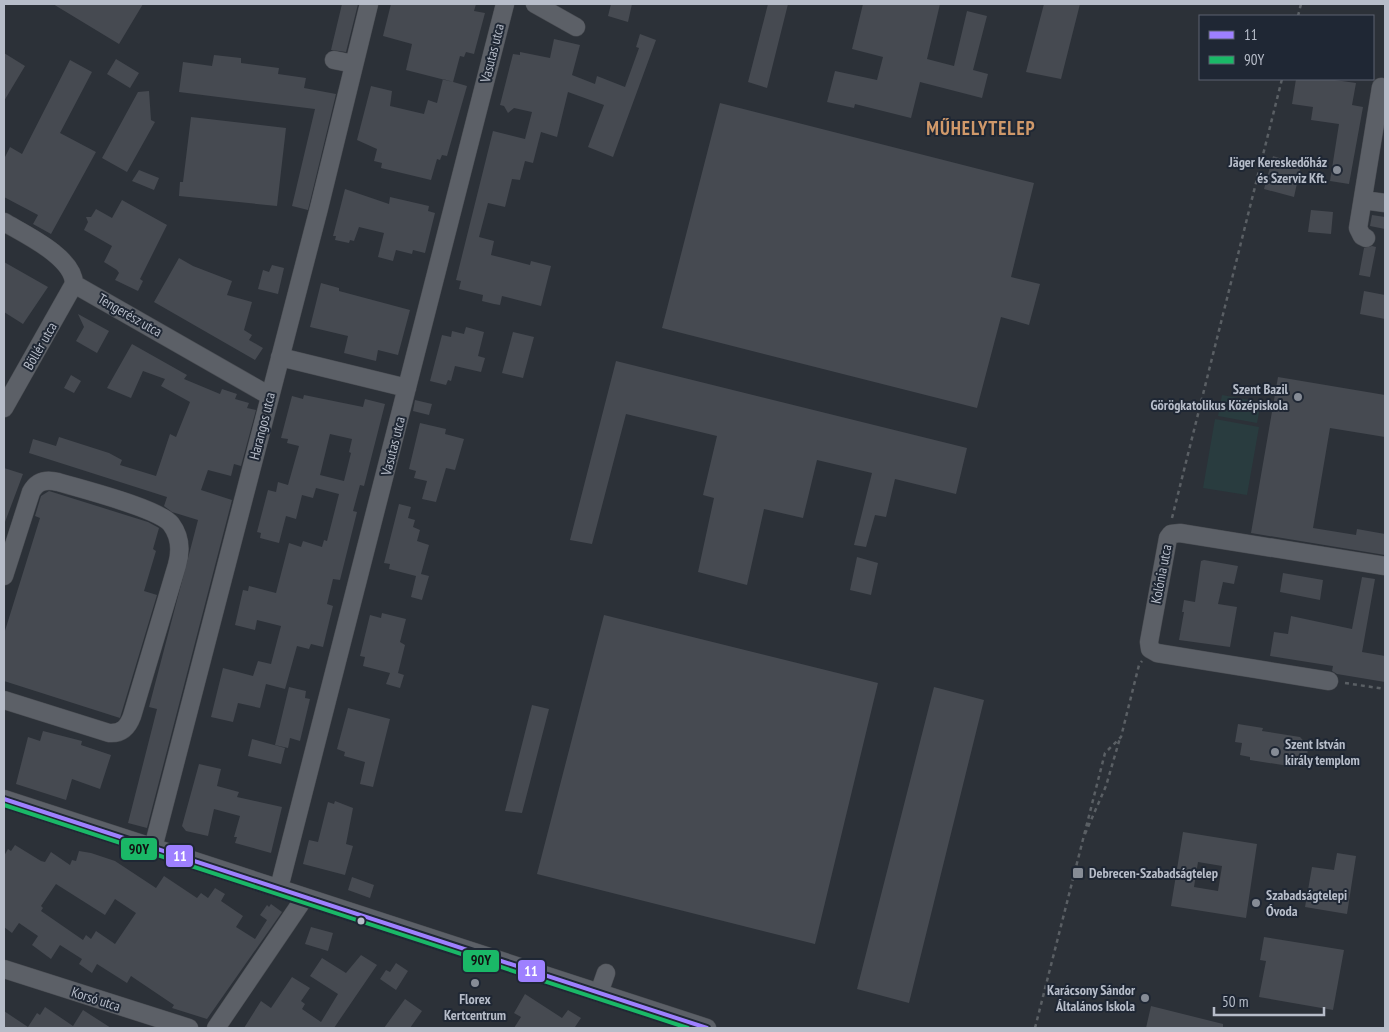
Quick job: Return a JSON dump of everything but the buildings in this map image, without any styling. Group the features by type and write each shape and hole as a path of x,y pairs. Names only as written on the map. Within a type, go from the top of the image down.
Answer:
{"street":[{"name":"Harangos utca","path":"154,848 369,4"},
{"name":"Vasutas utca","path":"279,888 505,4"},
{"path":"536,4 576,27"},
{"path":"334,60 354,64"},
{"path":"1366,238 1362,236 1358,228 1381,87"},
{"path":"1363,200 1385,203"},
{"path":"16,224 62,260 72,272 74,284"},
{"name":"Tengerész utca","path":"74,284 270,396"},
{"name":"Böllér utca","path":"4,408 74,284"},
{"path":"280,357 407,388"},
{"path":"4,576 31,492 36,485 44,481 58,482 155,513 170,523 178,539 180,552 177,565 132,716 125,729 118,733 109,733 4,700"},
{"name":"Kolónia utca","path":"1150,650 1149,642 1166,542 1171,534 1189,535 1385,566"},
{"path":"1150,650 1158,653 1329,681"},
{"path":"4,799 599,993 668,1023 707,1028"},
{"path":"216,1028 305,897"},
{"name":"Korsó utca","path":"4,969 189,1028"},
{"path":"599,993 606,973"}],"path":[{"path":"1171,534 1177,491 1222,323 1282,80"},
{"path":"1082,841 1106,786 1121,737 1139,665 1150,650"},
{"path":"1329,681 1385,689"},
{"path":"1035,1028 1105,753 1121,737"}],"shaded area":[{"path":"1222,395 1261,402 1257,423 1218,416"},
{"path":"1215,419 1259,427 1247,495 1203,488"}],"transit line":[{"name":"11","path":"4,799 707,1028"},
{"name":"90Y","path":"4,805 688,1028"}],"place":[{"name":"Jäger Kereskedőház és Szerviz Kft.","path":"1337,170"},
{"name":"Szent Bazil Görögkatolikus Középiskola","path":"1298,397"},
{"name":"Szent István király templom","path":"1275,752"},
{"name":"Debrecen-Szabadságtelep","path":"1078,873"},
{"name":"Szabadságtelepi Óvoda","path":"1256,903"},
{"name":"Florex Kertcentrum","path":"475,983"},
{"name":"Karácsony Sándor Általános Iskola","path":"1145,998"}],"district":[{"name":"MŰHELYTELEP","path":"981,128"}]}
